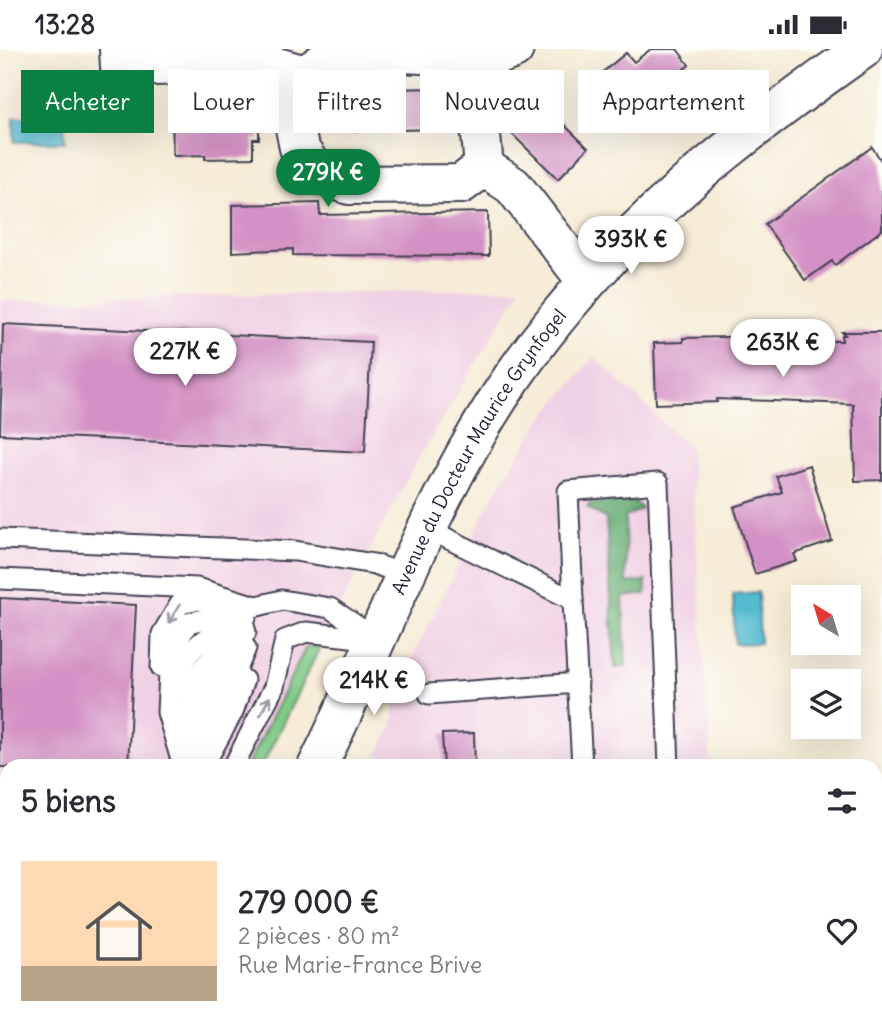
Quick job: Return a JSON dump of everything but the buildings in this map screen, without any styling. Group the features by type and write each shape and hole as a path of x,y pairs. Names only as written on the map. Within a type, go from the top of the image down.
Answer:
{"street":[{"path":"119,49 120,67 263,63 293,72"},
{"path":"464,69 514,49"},
{"name":"Avenue du Docteur Maurice Grynfogel","path":"321,759 428,529 467,454 514,376 586,280 654,211 723,151 863,49"},
{"path":"312,70 332,56 398,53 445,55 464,69 477,93 485,167 513,187 586,280"},
{"path":"293,97 290,103 293,118"},
{"path":"296,133 299,148 316,173 349,185 461,184 485,167"}],"lane":[{"path":"582,759 568,491 658,483 669,759"},
{"path":"428,529 573,600"},
{"path":"0,539 295,551 374,564 407,575"},
{"path":"0,579 197,589 261,607"},
{"path":"184,759 161,706 162,634 180,604 199,600 261,607"},
{"path":"185,759 174,721 178,674 197,642 261,607 282,600 330,608 378,640"},
{"path":"188,759 194,713 261,607"},
{"path":"207,759 233,712 261,607"},
{"path":"237,759 274,687 285,640 306,632 378,640"},
{"path":"429,694 578,683"}],"shaded area":[{"path":"521,288 416,463 259,759 0,759 0,301"},
{"path":"594,357 690,448 711,759 375,759 392,727 397,688 492,498 540,421"}],"green space":[{"path":"633,501 642,509 625,517 626,583 646,581 646,594 623,597 626,666 615,668 606,519 587,507 591,503"},
{"path":"306,647 320,647 265,759 250,759"}],"water":[{"path":"14,117 21,117 21,133 65,133 65,142 14,142"},
{"path":"758,592 760,643 735,644 733,594"}]}
